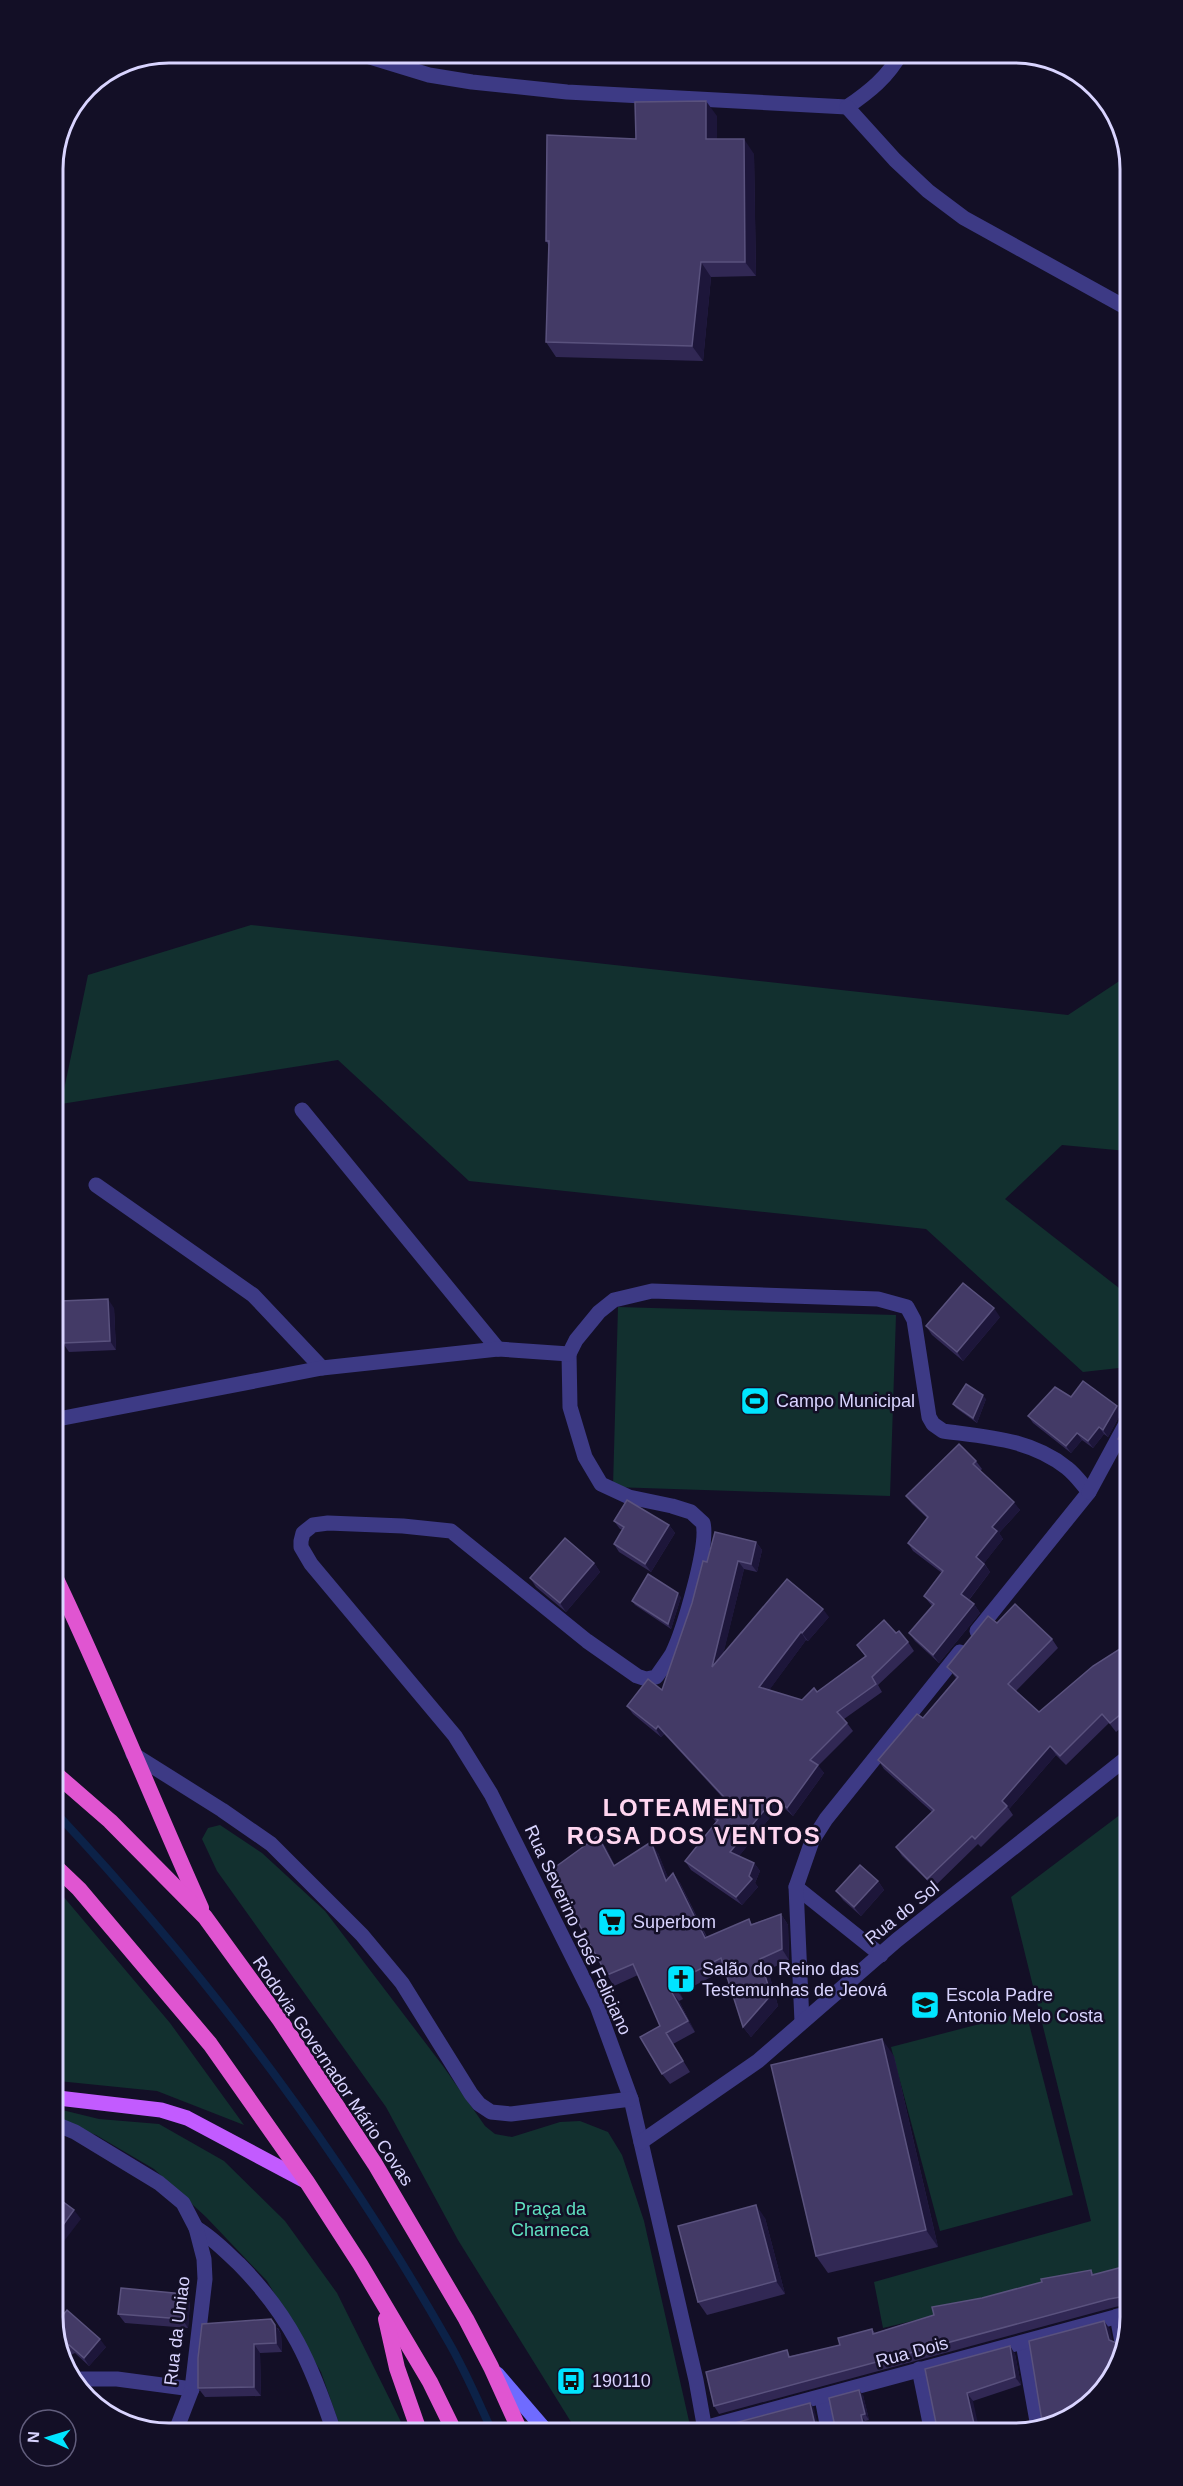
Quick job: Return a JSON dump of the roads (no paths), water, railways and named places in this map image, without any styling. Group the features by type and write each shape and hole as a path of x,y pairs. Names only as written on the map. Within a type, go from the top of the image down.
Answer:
{"highway":[{"path":"63,1594 103,1677 133,1754 205,1917"},
{"name":"Rodovia Governador Mário Covas","path":"63,1780 110,1821 205,1917 280,2020 375,2164 466,2319 516,2423"},
{"path":"63,1874 79,1889 210,2044 307,2182 360,2265 430,2382 450,2423"},
{"path":"383,2306 397,2368 416,2423"}],"main road":[{"path":"63,2099 161,2110 187,2118 307,2182"},
{"path":"491,2367 539,2423"}],"street":[{"path":"391,63 429,75 567,92 847,107 874,88 896,63"},
{"path":"847,107 895,160 964,218 1120,303"},
{"path":"302,1110 498,1349"},
{"path":"96,1185 253,1295 322,1368"},
{"path":"63,1418 322,1368 498,1349 568,1354 576,1340 599,1312 614,1300 652,1292 878,1299 907,1307 914,1320 930,1417 937,1428 943,1431 1008,1440 1042,1451 1068,1469 1089,1492"},
{"name":"Rua Severino José Feliciano","path":"568,1354 570,1407 585,1457 601,1484 629,1497 692,1512 703,1523 704,1544 687,1611 672,1654 656,1677 646,1679 638,1676 587,1641 451,1531 403,1526 328,1523 314,1525 307,1529 301,1541 311,1564 455,1736 491,1794 597,2006 631,2099 704,2423"},
{"path":"802,2022 796,1887 813,1841 826,1820 1089,1492 1120,1435"},
{"path":"133,1754 271,1844 362,1935 402,1983 471,2094 484,2108 491,2112 511,2114 631,2099"},
{"name":"Rua do Sol","path":"641,2142 758,2061 881,1954 1120,1763"},
{"path":"796,1887 881,1954"},
{"name":"Rua da Uniao","path":"63,2127 159,2183 183,2203 196,2228 204,2259 205,2279 192,2389 179,2423"},
{"path":"196,2228 220,2246 261,2287 279,2309 310,2364 331,2423"},
{"name":"Rua Dois","path":"728,2423 1120,2315"},
{"path":"1023,2343 1037,2420"},
{"path":"919,2369 930,2423"},
{"path":"83,2379 117,2379 192,2389"},
{"path":"822,2398 827,2423"}],"waterway":[{"path":"63,1821 166,1937 218,2001 316,2133 406,2270 466,2374 488,2423"}],"place":[{"name":"Campo Municipal","path":"755,1401"},
{"name":"Superbom","path":"612,1922"},
{"name":"Salão do Reino das Testemunhas de Jeová","path":"681,1979"},
{"name":"Escola Padre Antonio Melo Costa","path":"925,2005"},
{"name":"190110","path":"571,2381"}],"district":[{"name":"LOTEAMENTO ROSA DOS VENTOS","path":"694,1821"}],"park label":[{"name":"Praça da Charneca","path":"550,2219"}]}
